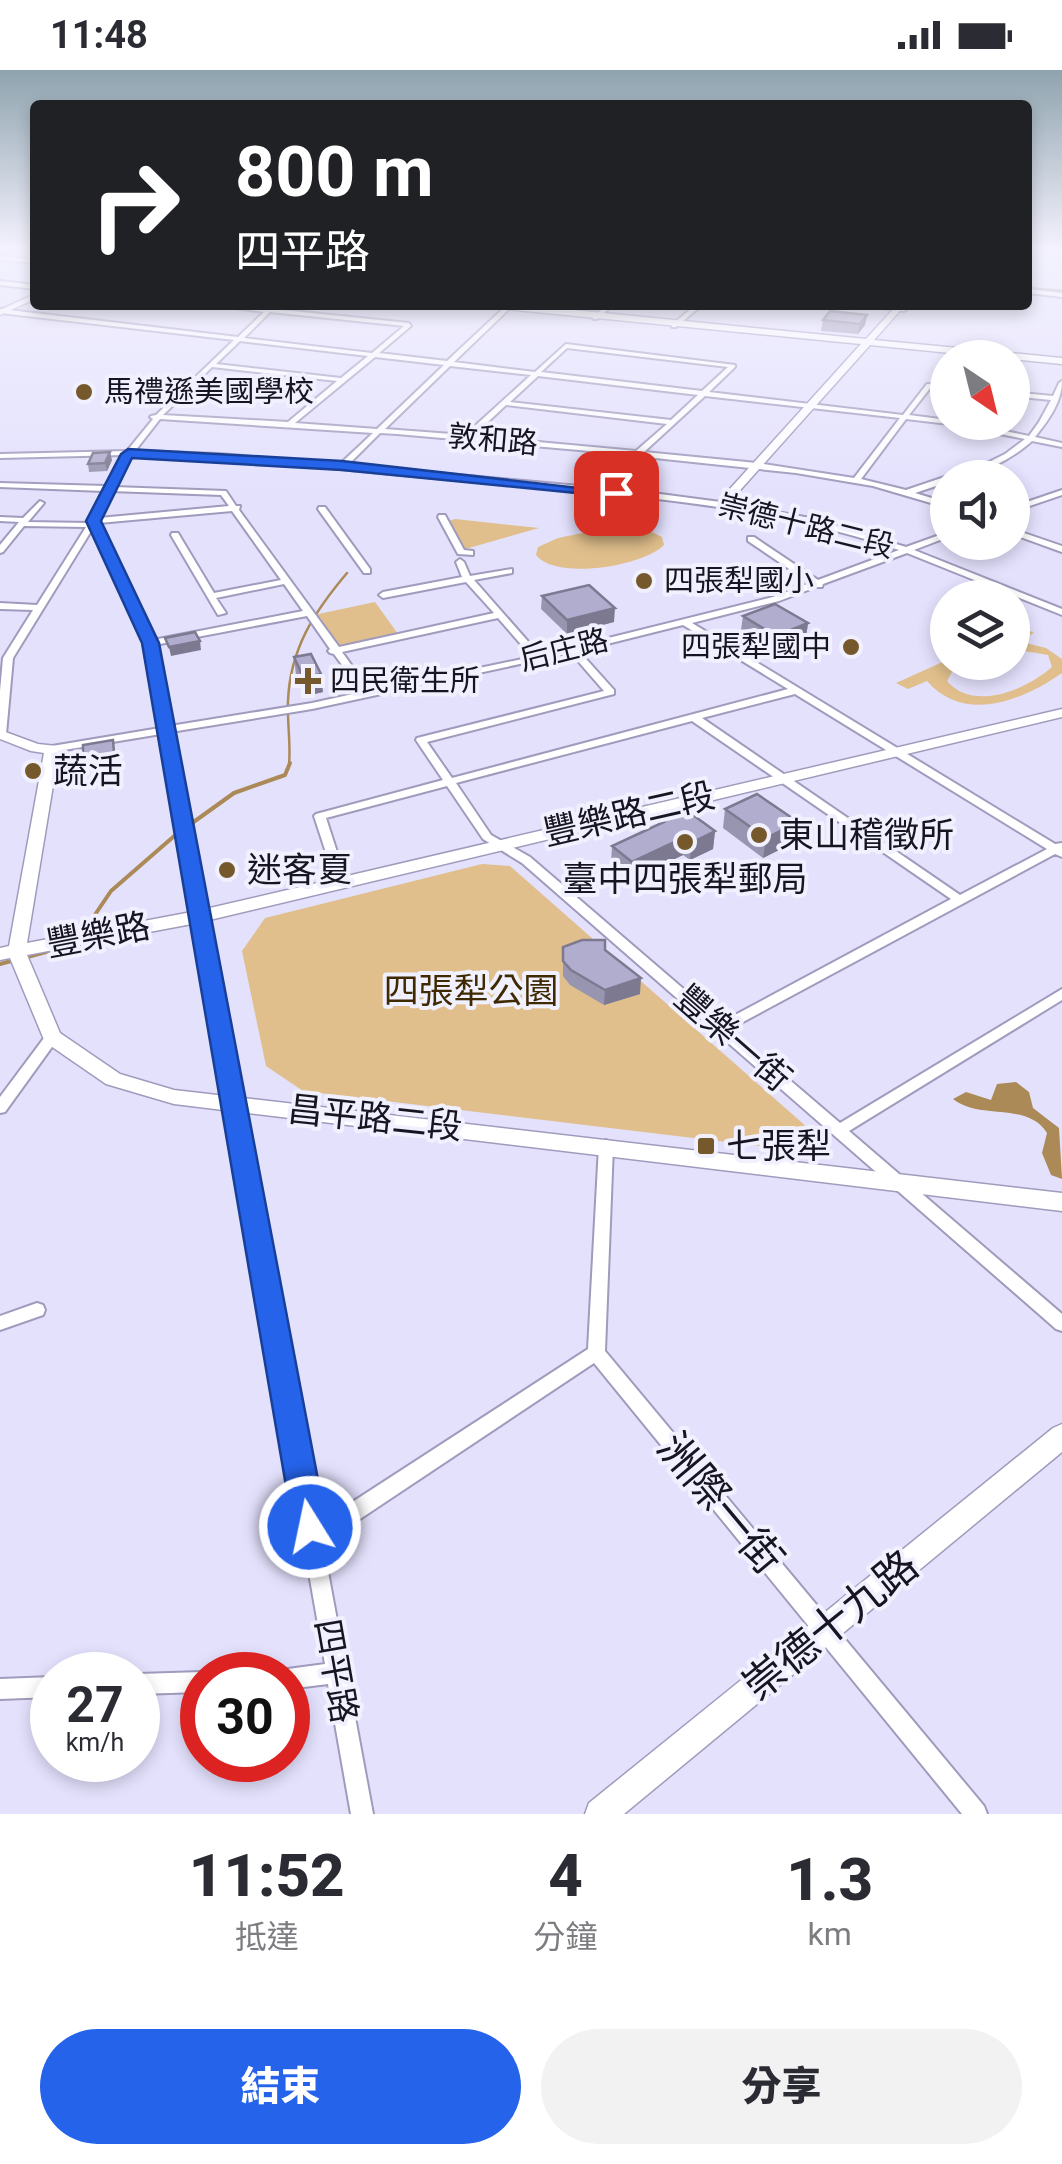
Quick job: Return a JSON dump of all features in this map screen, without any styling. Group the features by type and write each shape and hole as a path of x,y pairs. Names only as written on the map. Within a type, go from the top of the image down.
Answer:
{"street":[{"path":"178,331 706,390 930,419"},
{"path":"0,1108 52,1036 8,952 52,749 36,748 1,734 2,669 153,417 244,331"},
{"path":"290,424 401,331"},
{"path":"342,466 481,331"},
{"path":"751,331 1062,363"},
{"path":"722,504 868,343 884,331"},
{"path":"868,343 930,351"},
{"path":"468,437 570,346 733,366 638,454"},
{"path":"1030,361 1062,363"},
{"path":"210,365 343,380"},
{"path":"1002,460 1014,456 1035,439 1062,383"},
{"path":"855,482 930,385"},
{"path":"1030,396 1056,398"},
{"path":"504,403 672,422"},
{"name":"敦和路","path":"153,417 380,429 757,465 909,492 930,500"},
{"path":"1030,438 1062,445"},
{"name":"崇德十路二段","path":"0,456 128,454 342,466 722,504 774,512 904,550 1062,612"},
{"path":"909,492 930,485"},
{"path":"0,486 224,494 333,651 368,693"},
{"path":"1030,504 1062,492"},
{"path":"0,550 40,503"},
{"path":"0,519 92,523 236,508"},
{"path":"322,509 367,571"},
{"path":"442,516 460,552 470,553"},
{"name":"四平路","path":"92,523 150,643 168,729 196,917 235,1102 362,1814"},
{"path":"175,536 221,613"},
{"path":"1030,538 1062,550"},
{"path":"751,540 819,585"},
{"name":"后庄路","path":"52,749 368,693 538,658 819,585 930,541"},
{"path":"460,562 469,579 538,658"},
{"path":"383,595 508,571"},
{"path":"211,596 286,581"},
{"path":"0,606 40,608"},
{"path":"150,643 308,613"},
{"path":"333,651 500,614"},
{"path":"683,621 1060,849"},
{"name":"豐樂一街","path":"572,648 610,692 422,740 487,837 503,845 721,1028 1062,1324"},
{"path":"341,883 320,816 797,690"},
{"name":"豐樂路二段","path":"196,917 1062,713"},
{"path":"695,718 960,900"},
{"path":"721,1028 1060,849"},
{"name":"豐樂路","path":"8,952 196,917"},
{"path":"840,1130 1062,994"},
{"name":"昌平路二段","path":"52,1036 113,1078 174,1097 1062,1202"},
{"path":"310,1527 340,1520 596,1353 606,1146"},
{"path":"0,1323 37,1310"},
{"name":"洲際一街","path":"596,1353 976,1814"},
{"name":"崇德十九路","path":"600,1814 1062,1436"},
{"path":"310,1676 336,1673"},
{"path":"0,1688 30,1687"}],"green space":[{"path":"449,521 539,528 462,550"},
{"path":"617,526 642,527 662,537 664,545 638,559 600,568 562,567 546,563 536,555 538,547 558,538"},
{"path":"375,602 398,634 337,646 314,615"},
{"path":"1030,644 1046,648 1062,659 1062,673 1029,692 993,704 958,702 927,681 908,689 896,683 930,668 930,680 948,680 971,695 999,694 1028,683 1052,667 1048,655 1030,652"},
{"name":"四張犁公園","path":"482,864 510,866 808,1128 819,1140 818,1153 303,1091 266,1066 242,951 265,918"}],"shaded area":[{"path":"1016,1082 1029,1092 1033,1108 1059,1128 1062,1179 1051,1175 1042,1153 1047,1133 1038,1123 1016,1114 977,1109 953,1099 966,1092 991,1100 997,1084"}],"building":[{"path":"110,452 105,463 88,464 93,453"},
{"path":"589,585 615,608 567,620 542,596"},
{"path":"775,604 808,623 776,636 743,616"},
{"path":"195,632 200,641 169,647 165,638"},
{"path":"311,654 321,674 303,677 294,657"},
{"path":"113,740 114,753 83,758 83,745"},
{"path":"757,794 798,822 766,838 725,809"},
{"path":"682,807 715,831 691,843 685,837 632,862 612,846 664,822 659,818"},
{"path":"582,940 605,940 605,950 641,978 605,990 571,970 563,961 563,947"}],"waterway":[{"path":"289,765 288,701 293,665 314,617 347,573"},
{"path":"188,826 234,793 285,775 290,763"},
{"path":"73,935 90,922 111,891 180,831"},
{"path":"24,958 53,950"},
{"path":"0,964 15,960"}],"place":[{"name":"馬禮遜美國學校","path":"84,392"},
{"name":"四張犁國小","path":"644,581"},
{"name":"四張犁國中","path":"851,647"},
{"name":"四民衛生所","path":"308,681"},
{"name":"蔬活","path":"33,771"},
{"name":"東山稽徵所","path":"759,835"},
{"name":"臺中四張犁郵局","path":"685,842"},
{"name":"迷客夏","path":"227,870"},
{"name":"七張犁","path":"706,1146"}],"route":[{"path":"310,1527 220,1018 196,917 168,729 150,643 94,521 106,490 128,454 342,466 616,493"}]}
